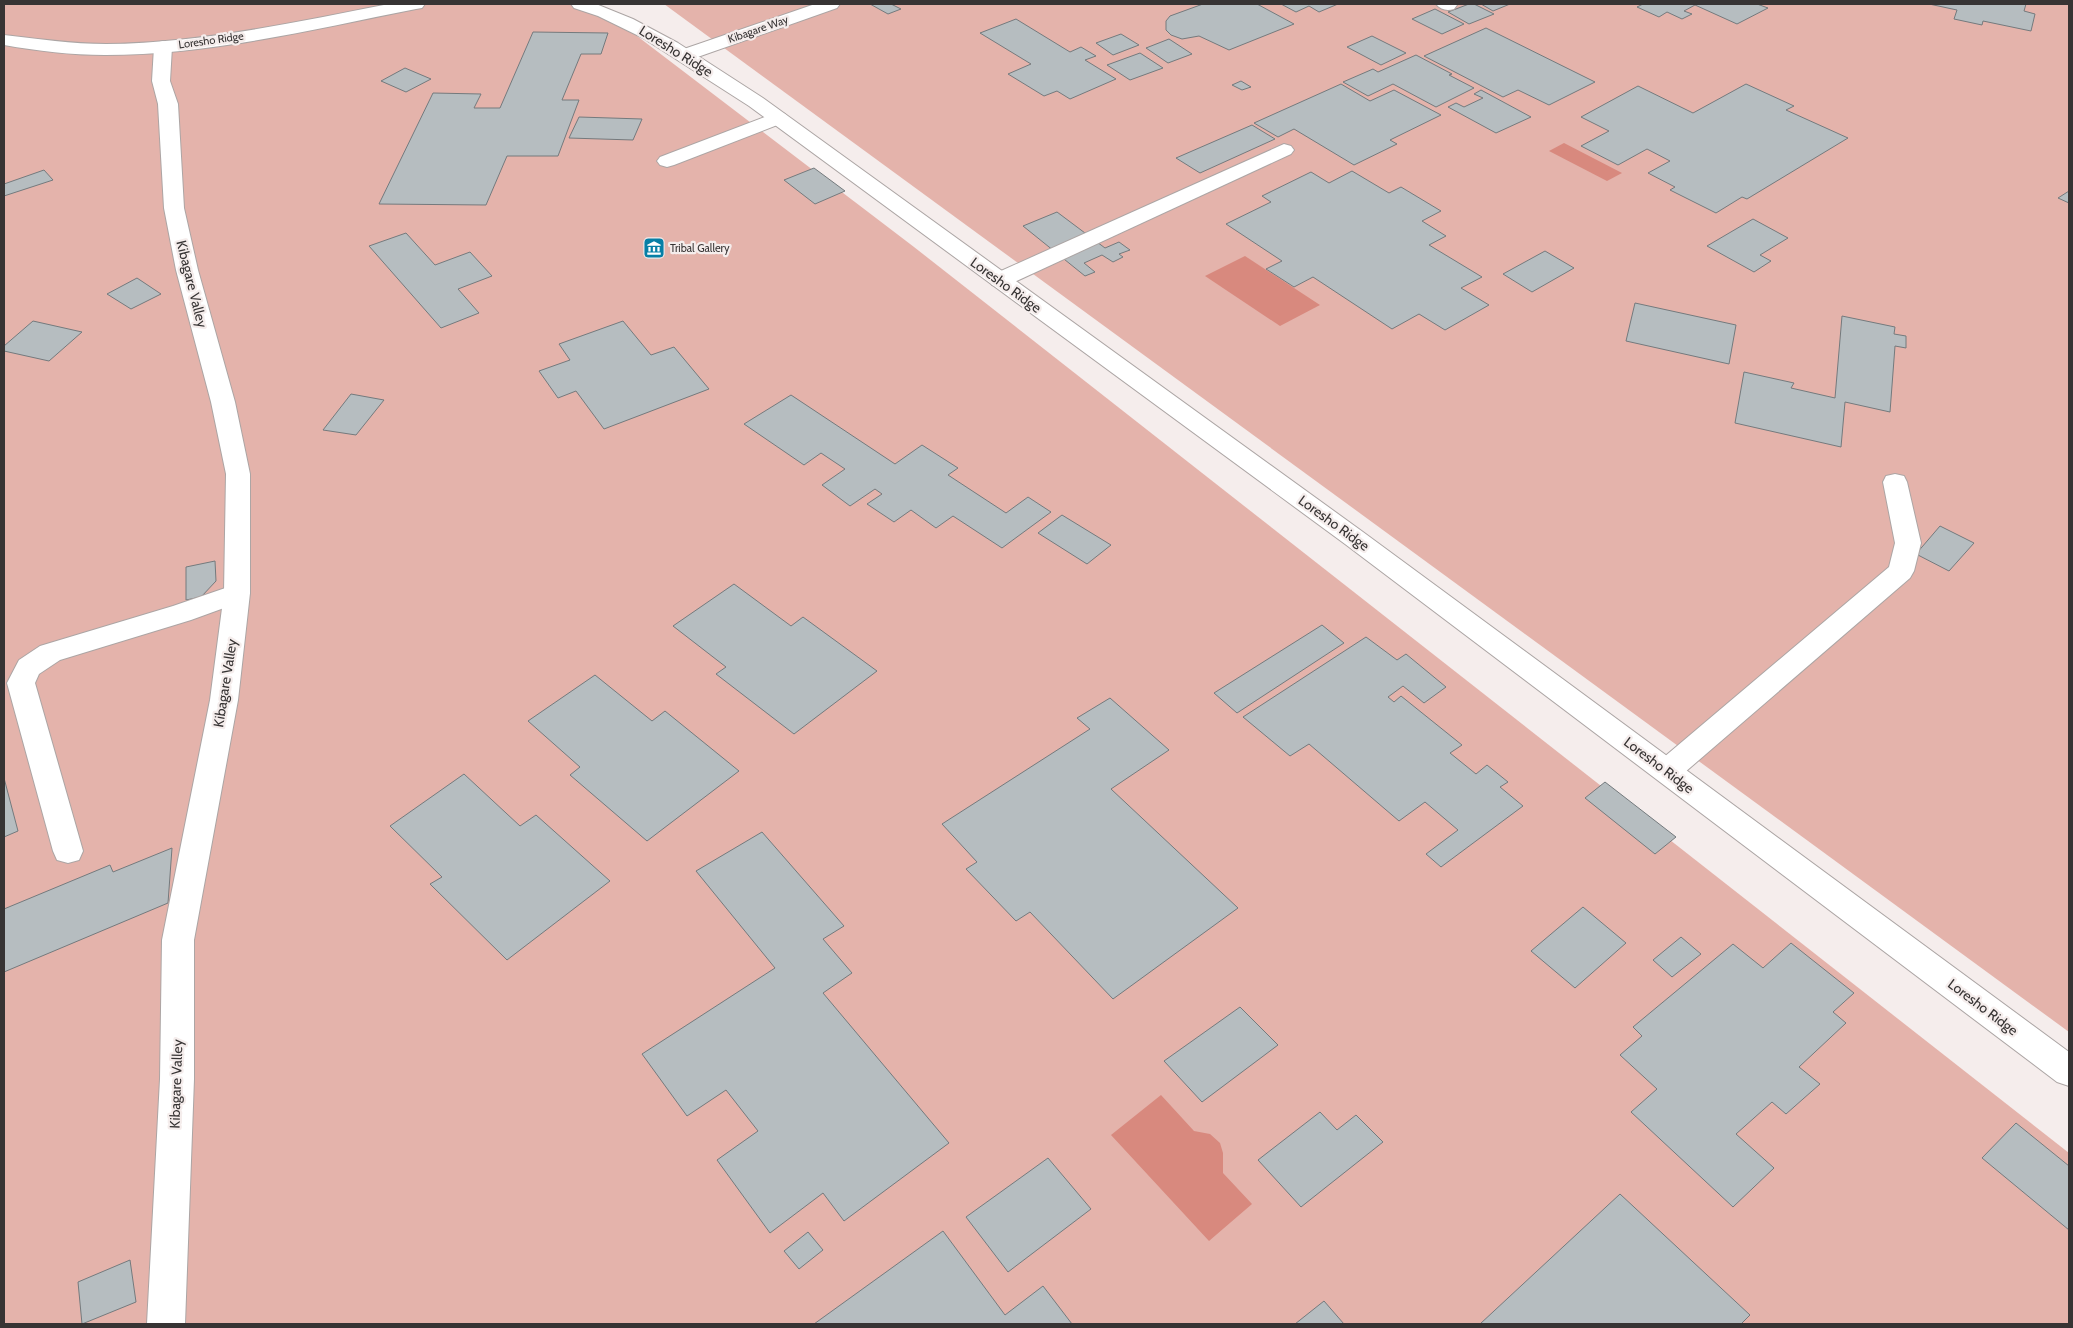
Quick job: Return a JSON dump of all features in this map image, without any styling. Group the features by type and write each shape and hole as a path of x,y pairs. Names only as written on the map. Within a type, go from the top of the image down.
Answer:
{"street":[{"name":"Loresho Ridge","path":"4,40 48,46 92,48 163,47 416,4"},
{"name":"Loresho Ridge","path":"580,4 632,23 685,54 778,118 1354,538 2069,1071"},
{"name":"Kibagare Way","path":"685,54 831,4"},
{"name":"Kibagare Valley","path":"163,47 161,81 168,104 174,208 188,270 223,402 238,474 237,593 224,700 178,940 176,1079 166,1324"},
{"path":"667,161 778,118"},
{"path":"1000,280 1284,150"},
{"path":"1667,771 1901,571 1908,543 1895,482"},
{"path":"68,851 21,683 29,667 50,653 237,593"}],"shaded area":[{"path":"4,4 595,4 914,247 2069,1153 2069,1324 4,1324"},
{"path":"664,4 2069,4 2069,1032"},
{"path":"1564,143 1622,173 1607,181 1549,151"},
{"path":"1245,256 1320,305 1280,326 1205,276"},
{"path":"1161,1095 1194,1131 1210,1134 1220,1143 1223,1153 1223,1173 1252,1204 1209,1241 1111,1135"}],"building":[{"path":"870,4 891,4 901,9 888,14"},
{"path":"1203,4 1257,4 1294,24 1229,50 1199,36 1182,39 1171,35 1166,30 1166,21 1170,16"},
{"path":"1281,4 1338,4 1319,12 1309,6 1296,12"},
{"path":"1474,4 1494,14 1469,24 1448,12"},
{"path":"1481,4 1510,4 1493,11"},
{"path":"1643,4 1757,4 1768,8 1737,24 1695,5 1684,11 1692,14 1682,19 1667,12 1659,17 1637,7"},
{"path":"1929,4 2026,4 2024,11 2035,14 2031,31 1983,21 1982,25 1954,19 1957,10"},
{"path":"1435,9 1464,24 1442,34 1412,19"},
{"path":"1016,19 1070,52 1081,47 1096,56 1085,60 1116,79 1070,99 1057,91 1044,96 1008,74 1031,64 980,33"},
{"path":"1486,28 1595,82 1549,105 1518,90 1503,97 1424,56"},
{"path":"533,32 608,33 601,54 581,54 562,100 579,100 558,156 507,156 486,205 379,204 433,93 481,94 474,108 500,108"},
{"path":"1121,34 1139,45 1113,55 1096,43"},
{"path":"1372,36 1406,53 1381,65 1347,47"},
{"path":"1169,39 1192,54 1168,63 1146,48"},
{"path":"1140,53 1163,68 1130,80 1107,65"},
{"path":"1416,55 1474,88 1436,107 1393,84 1368,96 1343,82 1373,69 1378,72"},
{"path":"405,68 431,79 406,92 381,81"},
{"path":"1241,81 1251,87 1242,90 1232,85"},
{"path":"1341,84 1370,101 1394,90 1441,115 1390,140 1397,144 1354,165 1294,129 1278,137 1254,123"},
{"path":"1746,84 1794,106 1786,110 1848,138 1747,199 1742,197 1716,213 1670,190 1675,187 1648,173 1670,161 1647,149 1618,165 1581,146 1609,131 1581,117 1638,86 1693,113"},
{"path":"1481,90 1531,117 1496,133 1448,107 1456,103 1464,107 1483,98 1474,94"},
{"path":"579,117 642,119 633,140 569,138"},
{"path":"1252,125 1275,139 1200,173 1176,158"},
{"path":"814,168 845,191 815,204 784,180"},
{"path":"44,170 53,180 4,196 4,184"},
{"path":"1352,171 1389,193 1401,187 1441,211 1422,221 1446,236 1429,245 1482,277 1461,288 1489,305 1445,330 1419,314 1392,329 1313,277 1294,287 1266,269 1282,261 1226,224 1271,202 1262,196 1311,172 1329,183"},
{"path":"2069,191 2069,203 2058,198"},
{"path":"1057,212 1105,248 1119,242 1130,250 1119,254 1123,257 1113,262 1102,255 1084,263 1095,272 1085,276 1023,226"},
{"path":"1753,219 1788,238 1760,255 1771,261 1754,272 1707,246"},
{"path":"406,233 435,265 470,252 492,276 458,289 479,313 441,328 369,246"},
{"path":"1545,251 1574,268 1532,292 1503,274"},
{"path":"137,278 161,294 131,309 107,294"},
{"path":"1635,303 1736,325 1729,364 1626,341"},
{"path":"1842,316 1895,327 1894,334 1906,336 1906,348 1895,346 1890,412 1845,402 1841,447 1735,423 1744,372 1794,383 1791,388 1835,398"},
{"path":"33,321 82,332 49,361 4,351 4,346"},
{"path":"623,321 651,355 674,347 709,389 604,429 576,391 558,398 539,371 570,360 559,344"},
{"path":"351,394 384,400 356,435 323,430"},
{"path":"791,395 895,464 922,445 958,468 948,475 1006,513 1028,497 1051,512 1002,548 953,516 936,528 911,510 894,522 867,504 882,494 875,489 850,506 822,485 845,469 821,453 804,465 744,424"},
{"path":"1062,515 1111,545 1087,564 1038,533"},
{"path":"1940,526 1974,543 1949,571 1916,554"},
{"path":"215,561 216,581 201,597 186,600 186,567"},
{"path":"734,584 791,626 803,617 877,671 794,734 716,674 726,667 673,626"},
{"path":"1322,625 1344,643 1237,713 1214,693"},
{"path":"1366,637 1397,660 1406,654 1446,687 1424,703 1403,686 1388,697 1394,702 1401,696 1462,745 1450,753 1476,774 1487,765 1508,782 1500,787 1523,806 1441,867 1426,854 1458,830 1425,802 1399,821 1309,744 1290,756 1243,717"},
{"path":"595,675 652,721 665,711 739,771 647,841 570,775 580,767 528,721"},
{"path":"1110,698 1169,750 1111,789 1238,908 1113,999 1030,912 1016,921 966,869 977,862 942,824 1090,729 1077,718"},
{"path":"464,774 520,826 536,815 610,881 507,960 430,884 442,877 390,826"},
{"path":"4,778 18,831 4,837"},
{"path":"1605,782 1676,837 1655,854 1585,798"},
{"path":"762,832 844,926 823,939 852,973 823,993 949,1143 844,1221 823,1193 770,1233 717,1160 758,1131 726,1090 687,1116 642,1054 775,968 696,871"},
{"path":"172,848 168,903 4,972 4,909 110,865 113,872"},
{"path":"1583,907 1626,943 1575,988 1531,951"},
{"path":"1681,937 1701,954 1672,977 1653,960"},
{"path":"1791,943 1854,993 1833,1012 1846,1023 1799,1067 1820,1084 1786,1114 1772,1102 1736,1134 1774,1168 1733,1207 1631,1112 1657,1089 1620,1055 1642,1036 1633,1027 1733,944 1763,968"},
{"path":"1240,1007 1278,1045 1202,1102 1164,1061"},
{"path":"1320,1112 1337,1130 1356,1115 1383,1142 1301,1207 1258,1160"},
{"path":"2016,1123 2069,1166 2069,1230 1982,1158"},
{"path":"1048,1158 1091,1209 1008,1272 966,1217"},
{"path":"1620,1194 1750,1315 1741,1324 1480,1324"},
{"path":"943,1231 1005,1315 1043,1286 1072,1324 814,1324"},
{"path":"808,1232 823,1250 799,1269 784,1251"},
{"path":"130,1260 136,1302 82,1324 78,1282"},
{"path":"1324,1301 1344,1324 1295,1324"}],"place":[{"name":"Tribal Gallery","path":"654,248"}]}
